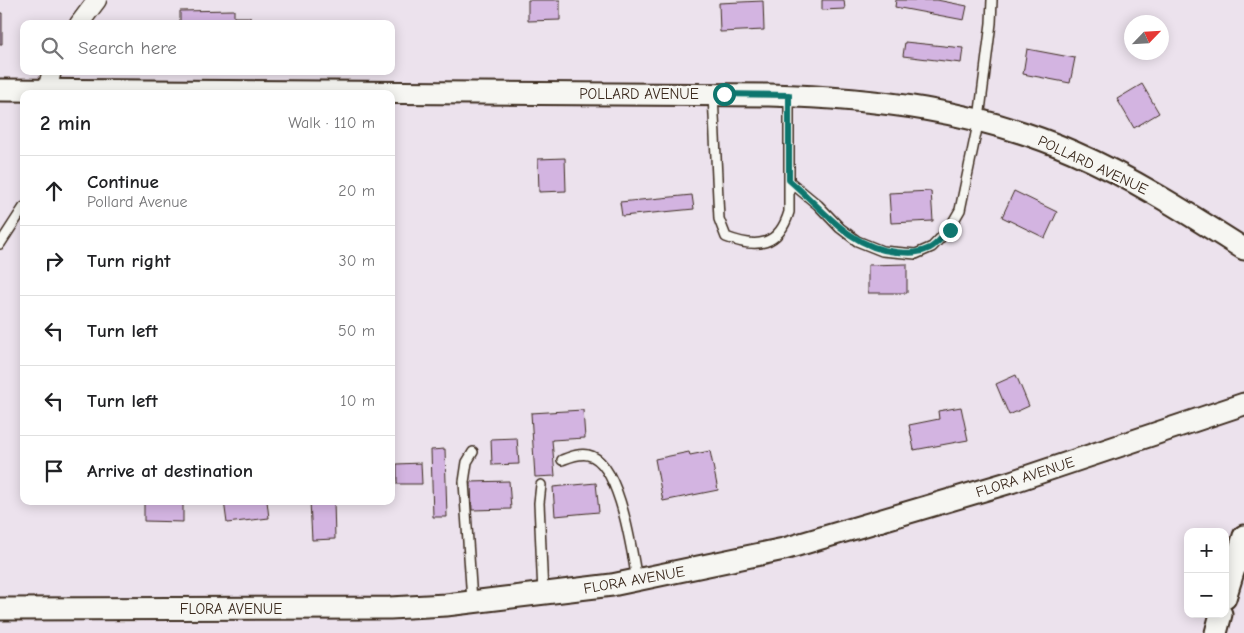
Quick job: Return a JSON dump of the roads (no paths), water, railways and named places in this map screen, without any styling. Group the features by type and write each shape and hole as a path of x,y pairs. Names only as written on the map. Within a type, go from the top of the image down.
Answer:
{"street":[{"path":"82,20 97,0"},
{"name":"POLLARD AVENUE","path":"0,90 44,86 177,90"},
{"name":"POLLARD AVENUE","path":"395,93 789,95 898,105 979,119 1074,152 1149,191 1244,249"},
{"name":"FLORA AVENUE","path":"0,609 335,610 472,602 637,580 784,550 1011,482 1244,404"},
{"path":"1229,585 1244,536"},
{"path":"1216,633 1220,618"}],"lane":[{"path":"789,180 818,205 840,228 857,240 882,251 916,254 932,247 950,230 960,210 979,119 991,23 992,0"},
{"path":"713,94 719,219 726,237 744,244 770,241 784,229 789,212 789,95"},
{"path":"0,244 20,213"},
{"path":"472,602 464,482 467,462 474,452"},
{"path":"562,460 575,455 589,454 602,462 611,478 621,506 637,580"},
{"path":"541,485 539,503 543,594"}]}
